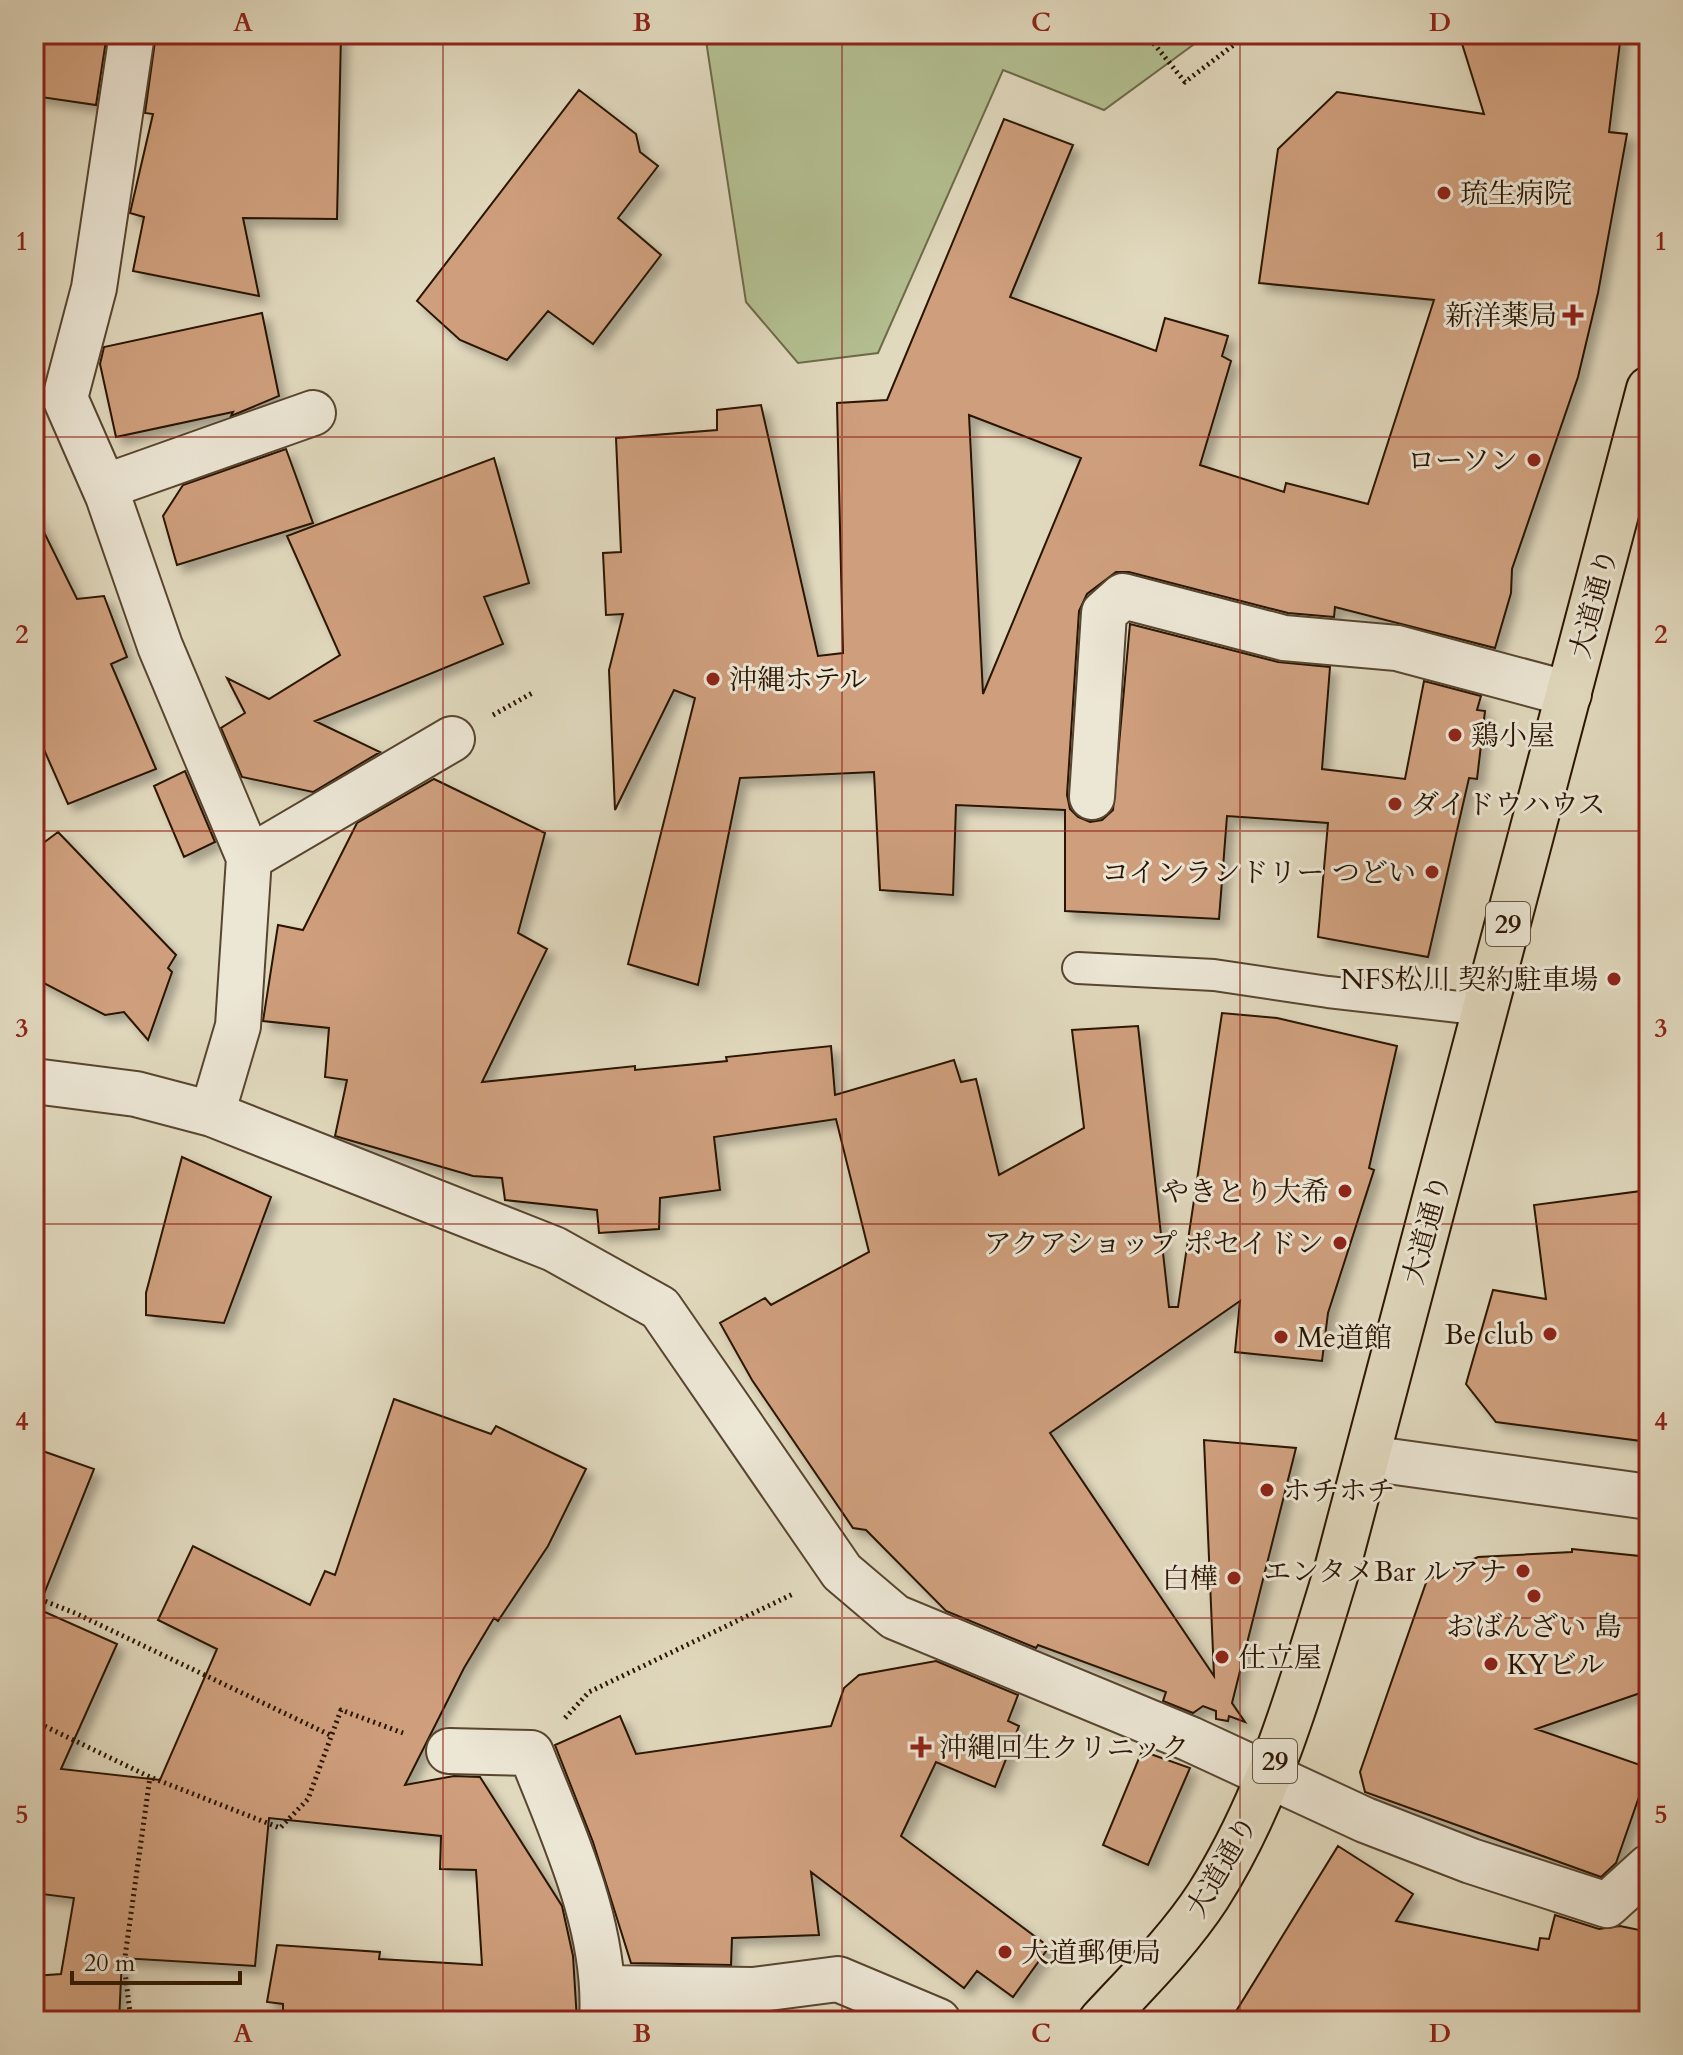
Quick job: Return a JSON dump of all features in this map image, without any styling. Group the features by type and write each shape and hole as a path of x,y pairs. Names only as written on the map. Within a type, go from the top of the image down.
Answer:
{"main road":[{"name":"大道通り","path":"1101,2021 1157,1962 1207,1897 1243,1834 1269,1777 1332,1586 1649,389"}],"street":[{"path":"132,34 94,288 49,386 104,487 160,646 249,858 238,1026 212,1114"},
{"path":"104,487 313,413"},
{"path":"1092,797 1104,613 1123,596 1284,638 1397,648 1569,694"},
{"path":"249,858 452,739"},
{"path":"34,1081 136,1094 212,1114 554,1249 660,1308 842,1572 895,1617 1190,1739 1269,1777 1458,1856 1607,1905 1649,1867"},
{"path":"1367,1458 1649,1497"},
{"path":"449,1751 531,1753 581,1881 603,2005 838,1979 938,2021"}],"lane":[{"path":"1078,968 1214,975 1485,1010"}],"path":[{"path":"1146,34 1185,82 1248,34"},
{"path":"531,1753 589,1692 690,1641 842,1572"},
{"path":"34,1597 75,1613 330,1735"},
{"path":"34,1721 150,1777 280,1828 308,1799 341,1710 449,1751"},
{"path":"131,2021 124,1964 150,1777"}],"green space":[{"path":"705,34 1208,34 1104,110 1003,70 878,353 798,363 746,302"}],"building":[{"path":"34,34 107,34 96,105 34,96"},
{"path":"156,34 341,34 337,219 243,218 259,296 133,271 144,217 130,213 153,114 145,113"},
{"path":"1459,34 1621,34 1609,132 1627,134 1598,293 1578,377 1512,569 1511,593 1495,648 1335,607 1334,617 1288,613 1129,572 1116,572 1087,594 1079,611 1067,795 1070,809 1090,822 1102,820 1113,810 1130,624 1278,662 1330,667 1322,769 1405,779 1424,681 1481,696 1477,710 1485,711 1477,779 1469,778 1428,957 1318,937 1328,823 1227,816 1219,919 1065,911 1065,810 956,805 953,895 880,890 874,772 740,778 698,985 628,964 695,698 674,690 615,810 609,670 623,614 606,615 603,553 621,552 616,438 717,430 717,410 761,405 818,656 843,653 837,403 887,400 1004,119 1073,145 1010,297 1156,351 1165,318 1228,336 1222,356 1231,361 1200,465 1284,492 1286,483 1368,504 1434,300 1259,283 1278,149 1337,92 1484,114","holes":["969,415 1081,458 983,694"]},
{"path":"579,90 636,134 640,152 658,166 618,218 661,255 593,344 548,311 507,360 460,340 417,301"},
{"path":"262,313 279,396 231,416 233,412 116,437 100,364 104,347"},
{"path":"286,449 313,523 177,565 163,516 183,485"},
{"path":"494,458 529,583 484,597 503,644 315,721 380,752 313,792 242,777 221,728 245,713 227,678 269,699 340,655 287,536"},
{"path":"34,512 77,599 104,596 127,657 111,664 156,769 68,804 34,727"},
{"path":"185,771 215,842 184,857 154,786"},
{"path":"434,779 545,833 518,933 547,949 482,1082 635,1066 635,1070 727,1061 726,1057 831,1046 835,1095 954,1060 961,1082 976,1079 999,1175 1084,1128 1072,1030 1138,1026 1169,1307 1178,1307 1222,1013 1277,1018 1397,1046 1369,1168 1374,1170 1328,1313 1322,1361 1235,1352 1240,1301 1050,1433 1214,1676 1204,1440 1296,1448 1232,1703 1245,1722 1229,1716 1228,1721 1216,1719 1216,1711 1203,1706 1193,1713 1163,1701 1166,1692 1038,1645 1036,1648 946,1611 866,1530 853,1528 752,1380 720,1323 765,1298 771,1305 869,1252 836,1119 714,1137 720,1190 660,1198 659,1229 599,1233 597,1210 505,1200 502,1178 473,1176 335,1136 347,1080 325,1077 329,1028 263,1021 278,925 303,930 357,823"},
{"path":"58,832 176,955 168,968 172,972 148,1040 124,1012 105,1015 34,978 34,850"},
{"path":"182,1157 271,1197 224,1323 146,1315 146,1293"},
{"path":"1649,1190 1649,1442 1496,1422 1466,1384 1493,1290 1546,1299 1534,1205"},
{"path":"394,1399 491,1434 496,1426 586,1469 548,1546 498,1621 494,1618 464,1668 405,1785 454,1776 480,1777 562,1906 573,1956 577,2021 283,2021 283,2004 267,2002 277,1945 380,1952 379,1959 482,1965 476,1870 440,1869 441,1836 269,1818 255,1966 122,1958 119,2021 34,2021 34,1976 61,1974 74,1898 34,1893 43,1823 37,1823 34,1829 34,1448 94,1469 38,1609 117,1644 61,1769 160,1780 217,1649 158,1620 193,1546 310,1605 325,1571 335,1575"},
{"path":"1572,1549 1649,1557 1649,1690 1536,1729 1649,1768 1616,1863 1601,1877 1365,1792 1360,1772 1427,1580 1478,1557 1572,1552"},
{"path":"936,1661 1018,1695 1008,1721 1019,1726 995,1787 936,1762 901,1836 1049,1947 1013,1997 977,1971 964,1988 811,1872 819,1935 732,1938 731,1965 631,1963 593,1842 555,1745 620,1716 636,1754 831,1726 844,1688 859,1675"},
{"path":"1142,1751 1190,1768 1148,1865 1103,1845"},
{"path":"1338,1846 1413,1894 1396,1921 1538,1950 1540,1938 1549,1939 1555,1915 1599,1929 1620,1926 1649,1932 1649,2021 1230,2021"},
{"path":"650,2014 709,2014 708,2021 652,2021"}],"place":[{"name":"琉生病院","path":"1444,193"},
{"name":"新洋薬局","path":"1573,315"},
{"name":"ローソン","path":"1534,460"},
{"name":"沖縄ホテル","path":"713,679"},
{"name":"鶏小屋","path":"1455,735"},
{"name":"ダイドウハウス","path":"1395,804"},
{"name":"コインランドリー つどい","path":"1432,872"},
{"name":"NFS松川 契約駐車場","path":"1614,979"},
{"name":"やきとり大希","path":"1345,1191"},
{"name":"アクアショップ ポセイドン","path":"1340,1243"},
{"name":"Be club","path":"1550,1334"},
{"name":"Me道館","path":"1281,1337"},
{"name":"ホチホチ","path":"1267,1490"},
{"name":"エンタメBar ルアナ","path":"1523,1571"},
{"name":"白樺","path":"1234,1578"},
{"name":"おばんざい 島","path":"1534,1596"},
{"name":"仕立屋","path":"1222,1657"},
{"name":"KYビル","path":"1491,1664"},
{"name":"沖縄回生クリニック","path":"921,1747"},
{"name":"大道郵便局","path":"1005,1952"}]}
